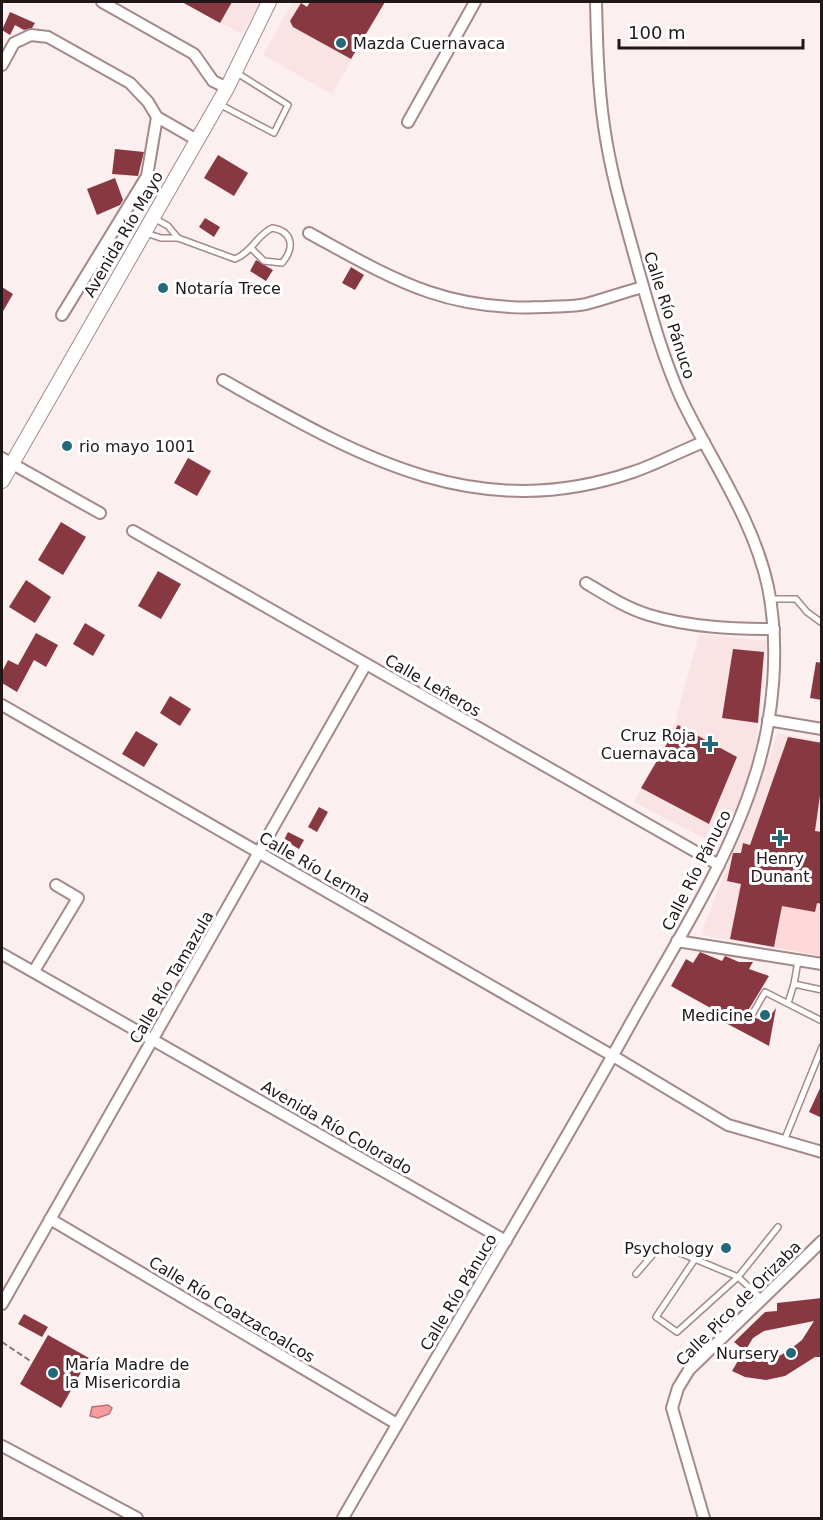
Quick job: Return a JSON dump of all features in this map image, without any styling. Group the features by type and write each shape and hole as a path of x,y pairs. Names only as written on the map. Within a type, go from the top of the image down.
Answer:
{"street":[{"path":"102,2 194,54 213,81 227,88"},
{"name":"Avenida Río Mayo","path":"2,481 6,461 227,88 269,2"},
{"path":"408,122 475,2"},
{"name":"Calle Río Pánuco","path":"343,1518 613,1056 719,865 738,826 750,794 768,720 774,629 770,599 758,549 677,387 643,288 617,192 604,127 598,70 596,2"},
{"path":"2,65 14,44 31,35 48,37 130,83 148,102 157,117 197,140"},
{"path":"62,315 147,176 157,117"},
{"path":"309,233 399,282 442,298 477,305 527,308 584,304 643,288"},
{"path":"223,380 330,439 381,463 441,482 492,490 535,491 633,472 704,442"},
{"path":"6,461 100,513"},
{"name":"Calle Leñeros","path":"133,531 719,865"},
{"path":"586,583 612,599 648,615 719,628 774,629"},
{"name":"Calle Río Tamazula","path":"2,1304 366,664"},
{"name":"Calle Río Lerma","path":"2,705 613,1056 728,1125 822,1152"},
{"path":"768,720 822,729"},
{"path":"34,972 78,898 56,885"},
{"path":"677,941 822,964"},
{"name":"Avenida Río Colorado","path":"2,954 506,1241"},
{"name":"Calle Río Coatzacoalcos","path":"50,1219 397,1424"},
{"name":"Calle Pico de Orizaba","path":"704,1518 672,1408 678,1388 689,1370 822,1241"},
{"path":"2,1446 136,1518"}],"lane":[{"path":"218,103 274,133 288,105 235,72"},
{"path":"152,217 168,226 178,238"},
{"path":"143,232 161,238 178,238 235,259 252,249 263,232 272,228 286,233 291,240 290,254 282,263 264,261 252,249"},
{"path":"770,599 796,599 807,612 822,623"},
{"path":"788,1003 798,961"},
{"path":"794,984 822,990"},
{"path":"753,1013 765,992 822,1021"},
{"path":"784,1141 822,1047"},
{"path":"695,1259 656,1317 677,1332 738,1277 777,1227"},
{"path":"636,1274 661,1245 738,1277 762,1299"}],"path":[{"path":"2,1342 32,1362"}],"shaded area":[{"path":"182,2 260,2 242,34"},
{"path":"293,2 385,2 332,94 263,55"},
{"name":"Cruz Roja Cuernavaca","path":"699,634 767,641 754,764 723,848 634,802 675,723"},
{"name":"Henry Dunant","path":"778,733 821,741 821,956 701,935"},
{"path":"817,903 821,904 821,956 774,947 782,906 815,912"},
{"path":"108,1405 112,1408 109,1414 98,1418 90,1416 92,1407"}],"building":[{"path":"182,2 232,2 220,23"},
{"name":"Mazda Cuernavaca","path":"310,2 385,2 351,59 293,27 290,21 301,3 307,7"},
{"path":"10,12 35,23 32,28 24,30 15,25 10,35 2,30"},
{"path":"115,149 144,152 138,176 112,174"},
{"path":"218,155 248,173 234,196 204,178"},
{"path":"115,178 123,200 120,205 97,215 87,189"},
{"path":"205,218 220,227 214,237 199,227"},
{"path":"256,260 273,270 266,281 250,271"},
{"path":"351,267 364,275 355,290 342,283"},
{"path":"2,287 13,294 2,313"},
{"path":"188,458 211,471 197,496 174,483"},
{"path":"61,522 86,537 63,575 38,560"},
{"path":"158,571 181,584 161,619 138,606"},
{"path":"26,580 51,597 35,623 9,607"},
{"path":"85,623 105,635 93,656 73,644"},
{"path":"36,633 58,645 46,667 34,660 17,692 2,683 2,672 8,660 18,665"},
{"path":"733,649 764,652 758,723 722,718"},
{"path":"816,662 822,663 822,700 810,698"},
{"path":"170,696 191,709 180,726 160,713"},
{"path":"678,725 737,757 709,824 641,788"},
{"path":"136,731 158,744 144,767 122,754"},
{"name":"Henry Dunant","path":"788,737 822,743 822,781 815,831 822,832 822,904 817,903 815,912 782,906 774,947 730,939 741,884 727,881 733,853 741,853 743,843 750,845"},
{"path":"319,807 328,812 317,832 308,827"},
{"path":"288,832 304,840 299,849 284,840"},
{"path":"700,952 722,961 725,956 739,962 753,962 749,969 769,976 746,1014 766,1022 776,1008 769,1046 722,1021 725,1016 671,986 686,959 693,963"},
{"path":"822,1084 822,1118 809,1112"},
{"path":"822,1298 822,1357 815,1357 785,1376 766,1380 745,1377 732,1371 742,1354 766,1358 781,1355 802,1340 814,1321 764,1331 753,1338 745,1351 734,1342 765,1312 777,1311 777,1303"},
{"path":"24,1314 48,1327 42,1337 18,1324"},
{"name":"María Madre de la Misericordia","path":"48,1335 89,1358 61,1408 20,1384"}],"place":[{"name":"Mazda Cuernavaca","path":"341,43"},
{"name":"Notaría Trece","path":"163,288"},
{"name":"rio mayo 1001","path":"67,446"},
{"name":"Cruz Roja Cuernavaca","path":"710,744"},
{"name":"Henry Dunant","path":"780,838"},
{"name":"Medicine","path":"765,1015"},
{"name":"Psychology","path":"726,1248"},
{"name":"Nursery","path":"791,1353"},
{"name":"María Madre de la Misericordia","path":"53,1373"}]}
